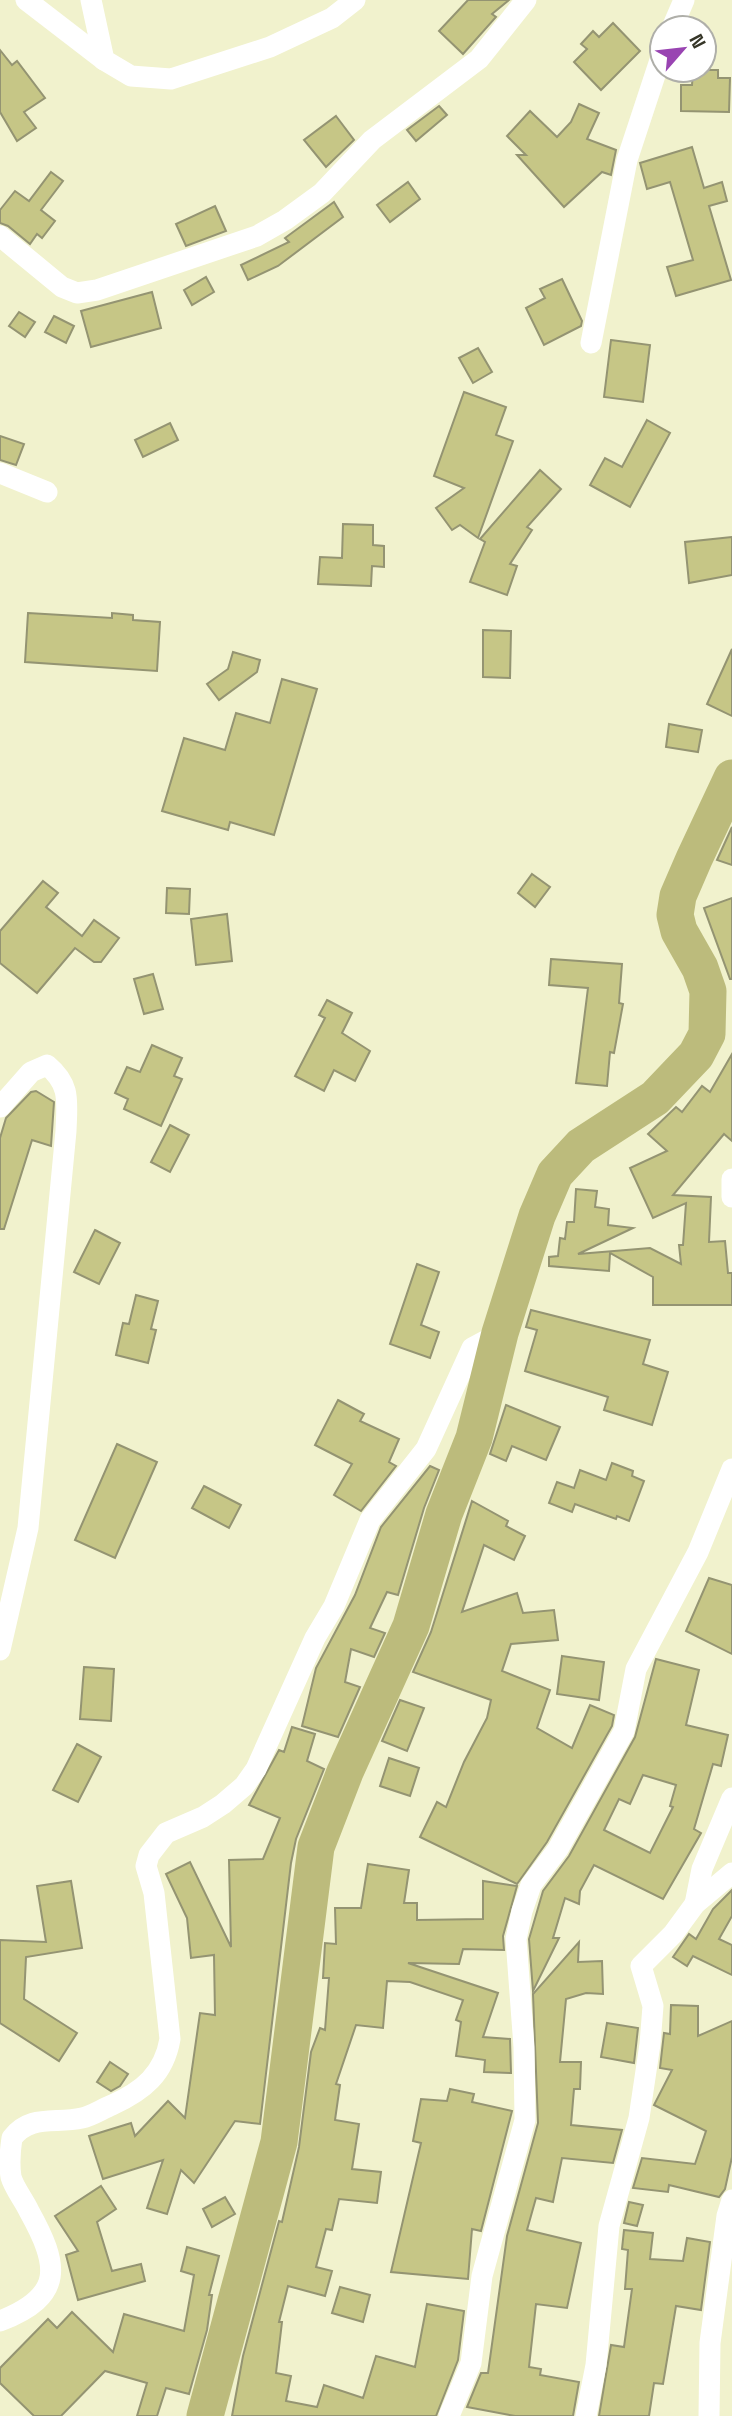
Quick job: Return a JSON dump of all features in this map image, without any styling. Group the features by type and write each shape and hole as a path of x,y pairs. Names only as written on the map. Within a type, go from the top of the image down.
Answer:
{"highway":[{"path":"205,2416 279,2142 316,1847 345,1772 411,1626 444,1514 474,1438 500,1333 537,1216 555,1174 581,1146 655,1098 696,1055 707,1034 708,991 700,968 679,931 675,915 678,896 688,871 732,778"}],"street":[{"path":"26,0 104,60 131,76 172,79 270,47 332,18 355,0"},
{"path":"91,0 104,60"},
{"path":"0,236 52,280 78,293 97,290 257,236 322,193 372,139 480,59 526,0"},
{"path":"591,343 627,160 652,84"},
{"path":"0,473 47,492"},
{"path":"0,1107 31,1072 47,1065 62,1077 68,1100 66,1130 28,1528 0,1650"},
{"path":"732,1179 732,1197"},
{"path":"0,2321 19,2314 35,2302 49,2287 52,2278 49,2258 36,2223 12,2178 12,2138 29,2122 83,2118 136,2094 153,2078 166,2060 170,2039 154,1893 146,1866 149,1855 166,1833 203,1817 223,1804 244,1786 256,1769 315,1638 334,1606 370,1520 426,1448 472,1348 500,1333"},
{"path":"449,2416 471,2363 482,2276 525,2120 524,2047 516,1939 522,1911 531,1885 558,1849 624,1731 636,1669 698,1552 732,1469"},
{"path":"695,1904 702,1868 732,1798"},
{"path":"586,2416 596,2365 609,2226 639,2118 650,2044 653,2006 640,1966 673,1934 695,1904 732,1873"},
{"path":"709,2416 710,2343 727,2216 732,2200"}],"building":[{"path":"468,0 509,0 492,14 496,17 463,54 439,31"},
{"path":"613,23 640,51 601,90 574,62 587,49 581,44 593,31 599,37"},
{"path":"0,50 12,65 17,61 45,98 24,112 36,128 17,141 0,112"},
{"path":"718,78 730,78 729,112 681,111 681,85 718,84"},
{"path":"579,104 599,113 587,139 616,150 611,175 602,172 564,207 517,155 526,155 507,136 530,111 557,137 571,122"},
{"path":"439,106 447,115 416,141 407,130"},
{"path":"336,116 354,140 326,167 304,140"},
{"path":"692,147 704,188 722,182 727,201 709,206 731,280 676,296 667,267 693,260 670,182 647,189 640,163"},
{"path":"51,172 63,181 41,210 55,221 42,238 37,234 30,244 8,226 0,223 0,210 15,191 29,201"},
{"path":"408,182 420,199 390,222 377,205"},
{"path":"334,202 343,217 278,266 248,280 241,265 289,242 285,238"},
{"path":"215,206 226,231 186,246 176,224"},
{"path":"206,277 214,292 192,305 184,290"},
{"path":"562,279 582,321 581,326 544,345 526,308 545,298 540,289"},
{"path":"152,292 161,328 91,347 81,311"},
{"path":"19,312 35,322 25,337 9,326"},
{"path":"54,316 74,326 66,343 45,332"},
{"path":"611,340 650,345 643,402 604,397"},
{"path":"478,348 492,372 473,383 459,358"},
{"path":"464,392 506,407 496,435 513,441 478,538 460,525 452,530 436,508 464,488 434,476"},
{"path":"647,420 670,433 630,507 590,485 605,458 622,467"},
{"path":"170,423 178,440 143,457 135,440"},
{"path":"0,436 24,444 16,465 0,460"},
{"path":"540,470 561,489 527,527 532,530 510,564 517,566 507,595 470,582 485,542 480,539"},
{"path":"343,524 373,525 373,545 384,546 384,567 372,566 371,586 318,584 320,557 342,558"},
{"path":"732,537 732,575 689,583 685,542"},
{"path":"28,613 112,618 112,613 133,615 133,620 160,622 157,671 25,662"},
{"path":"483,630 511,631 510,678 483,677"},
{"path":"732,649 732,716 707,704"},
{"path":"233,652 260,660 257,672 219,700 207,684 228,669"},
{"path":"282,679 317,689 274,835 230,822 228,830 162,811 184,738 225,750 236,713 270,723"},
{"path":"669,724 702,730 698,752 666,747"},
{"path":"732,827 732,865 717,860"},
{"path":"532,874 550,887 535,907 518,893"},
{"path":"43,881 58,893 46,907 82,936 94,920 119,938 101,962 94,962 75,948 37,993 0,963 0,931"},
{"path":"167,888 190,889 189,914 166,913"},
{"path":"732,898 732,979 730,979 704,908"},
{"path":"227,914 232,961 196,965 191,919"},
{"path":"551,959 622,964 619,1003 623,1004 614,1053 610,1052 607,1086 576,1083 588,988 549,985"},
{"path":"153,974 163,1009 144,1014 134,979"},
{"path":"327,1000 352,1013 342,1033 370,1051 355,1081 334,1070 324,1091 295,1076 325,1018 319,1015"},
{"path":"152,1045 182,1058 174,1076 182,1079 161,1126 124,1109 128,1099 115,1093 127,1067 140,1072"},
{"path":"732,1054 732,1141 724,1134 673,1195 711,1197 709,1242 725,1241 728,1273 732,1273 732,1305 653,1305 653,1277 610,1253 609,1271 549,1266 549,1257 558,1256 560,1238 565,1239 567,1222 574,1222 576,1189 597,1191 595,1207 609,1209 608,1225 633,1228 578,1254 650,1248 681,1264 679,1245 683,1245 686,1203 653,1218 630,1168 667,1151 648,1134 676,1107 682,1112 702,1086 710,1092"},
{"path":"36,1091 54,1102 51,1146 32,1140 4,1229 0,1229 0,1138 6,1118 31,1092"},
{"path":"170,1125 189,1135 170,1172 151,1162"},
{"path":"95,1230 120,1243 99,1284 74,1272"},
{"path":"417,1264 439,1272 421,1325 439,1332 430,1358 390,1344"},
{"path":"136,1295 158,1301 151,1329 156,1330 148,1363 116,1355 123,1323 129,1324"},
{"path":"531,1310 650,1340 643,1364 668,1372 652,1425 604,1410 608,1397 525,1371 537,1330 526,1327"},
{"path":"338,1400 364,1414 360,1421 399,1439 389,1462 396,1466 361,1511 334,1495 352,1464 315,1445"},
{"path":"506,1405 560,1427 546,1460 512,1446 506,1461 490,1454"},
{"path":"117,1444 157,1462 115,1558 75,1540"},
{"path":"612,1463 633,1471 632,1476 644,1481 629,1521 575,1504 572,1512 549,1503 557,1482 574,1488 580,1470 606,1480"},
{"path":"430,1466 439,1470 424,1508 398,1595 387,1592 370,1628 385,1633 374,1657 351,1649 345,1682 360,1687 338,1737 302,1726 316,1668 355,1595 381,1527"},
{"path":"204,1486 241,1505 229,1528 192,1508"},
{"path":"472,1501 508,1521 506,1526 525,1536 514,1560 484,1545 462,1612 517,1593 523,1613 554,1610 558,1640 511,1644 502,1671 550,1690 537,1728 572,1748 590,1705 614,1715 612,1726 547,1842 517,1884 420,1837 437,1802 446,1807 464,1762 487,1718 491,1700 413,1672 431,1632"},
{"path":"709,1578 732,1585 732,1654 686,1631"},
{"path":"562,1656 604,1662 599,1700 557,1694"},
{"path":"656,1659 699,1670 686,1725 728,1735 721,1766 713,1764 694,1829 701,1833 663,1899 594,1865 580,1891 579,1904 565,1898 553,1938 559,1938 533,1991 529,1939 543,1891 569,1856 635,1737","holes":["643,1775 676,1785 670,1806 673,1807 650,1853 604,1830 619,1799 630,1804"]},
{"path":"84,1667 114,1669 111,1721 80,1719"},
{"path":"400,1700 424,1708 407,1751 382,1741"},
{"path":"292,1727 315,1734 307,1761 324,1769 296,1839 291,1863 260,2124 235,2121 194,2183 181,2170 167,2214 147,2208 163,2160 103,2179 89,2136 131,2123 135,2136 168,2101 185,2118 200,2013 215,2015 214,1955 191,1958 187,1918 166,1874 190,1862 231,1947 229,1860 263,1859 280,1818 249,1805 279,1750 284,1752"},
{"path":"77,1744 101,1757 78,1802 53,1790"},
{"path":"389,1758 419,1768 410,1796 380,1786"},
{"path":"368,1864 409,1870 404,1903 417,1903 417,1920 483,1919 483,1881 517,1886 503,1936 504,1950 463,1949 459,1964 408,1963 498,1993 483,2037 510,2039 511,2073 484,2072 485,2060 456,2056 461,2022 456,2020 463,2000 410,1982 387,1981 383,2028 356,2025 336,2084 340,2085 335,2120 359,2124 352,2169 381,2172 377,2203 339,2199 332,2230 326,2229 316,2267 332,2271 325,2296 288,2286 279,2322 282,2322 276,2373 291,2376 286,2401 317,2407 324,2385 363,2398 376,2356 415,2367 427,2304 464,2311 458,2360 436,2416 232,2416 243,2356 279,2221 282,2222 299,2147 311,2052 320,2028 325,2030 329,1978 323,1978 325,1943 336,1944 335,1908 361,1908"},
{"path":"71,1881 82,1948 26,1957 24,1999 77,2033 59,2061 0,2023 0,1940 46,1942 37,1886"},
{"path":"732,1890 732,1916 719,1939 732,1945 732,1975 693,1956 687,1966 673,1957 689,1934 696,1939 713,1909"},
{"path":"579,1942 578,1962 602,1961 603,1994 586,1993 566,1999 560,2062 581,2062 580,2089 574,2089 571,2125 622,2130 613,2163 562,2158 553,2202 536,2198 527,2230 581,2243 567,2308 536,2304 529,2367 541,2369 540,2375 579,2382 573,2416 515,2416 467,2407 481,2373 488,2373 507,2236 538,2123 533,1994"},
{"path":"671,2005 698,2006 698,2036 732,2021 732,2157 725,2189 719,2197 669,2185 668,2192 633,2188 642,2158 695,2164 706,2131 654,2105 672,2070 660,2068 664,2033 670,2034"},
{"path":"607,2023 638,2028 634,2063 601,2057"},
{"path":"110,2062 128,2074 120,2086 111,2091 97,2082"},
{"path":"450,2089 474,2094 472,2102 512,2111 481,2231 472,2229 468,2279 391,2272 421,2143 413,2141 421,2099 447,2101"},
{"path":"101,2186 116,2209 97,2222 112,2271 141,2264 145,2281 78,2300 66,2255 78,2251 55,2216"},
{"path":"225,2197 235,2214 212,2227 203,2209"},
{"path":"629,2202 643,2205 637,2226 624,2223"},
{"path":"624,2230 653,2233 650,2259 683,2261 687,2238 710,2242 701,2310 676,2306 663,2384 654,2383 649,2416 599,2416 611,2345 624,2347 632,2289 625,2289 628,2250 622,2249"},
{"path":"187,2247 219,2256 209,2295 212,2295 207,2330 189,2394 166,2388 157,2416 137,2416 147,2383 105,2371 61,2416 34,2416 0,2383 0,2368 48,2319 57,2328 72,2312 113,2352 124,2314 184,2331 194,2275 181,2271"},
{"path":"340,2287 370,2295 363,2322 332,2313"}]}
